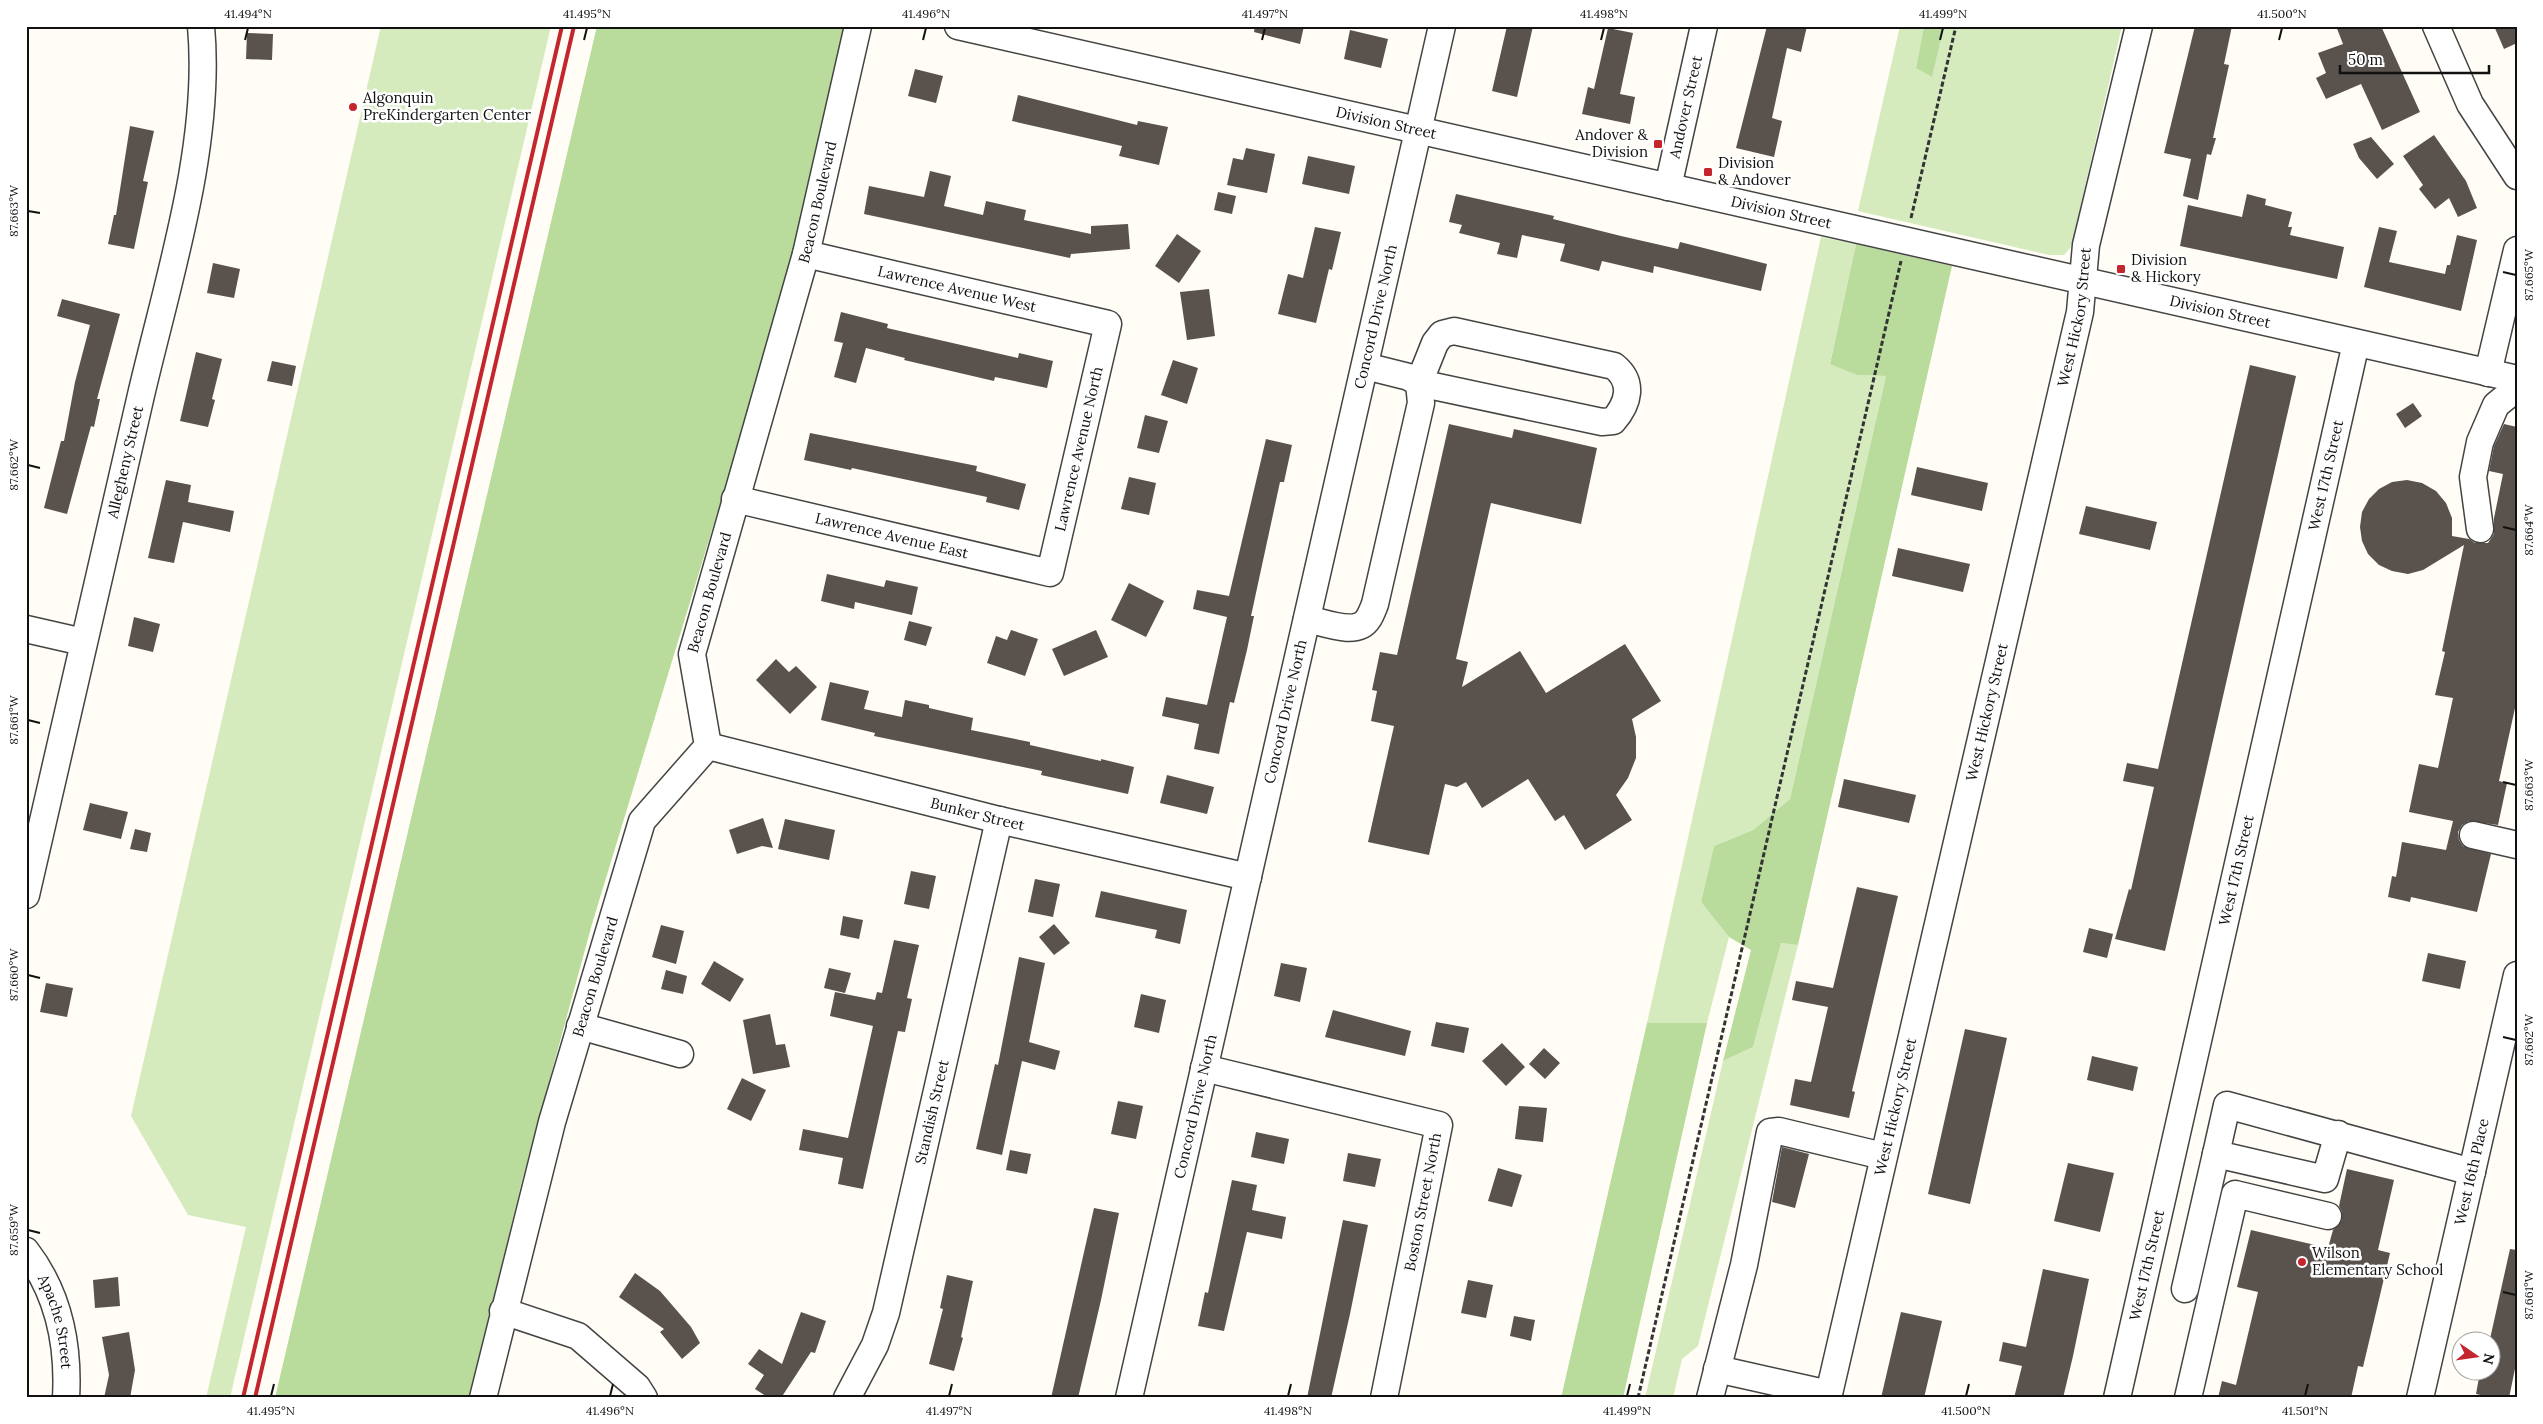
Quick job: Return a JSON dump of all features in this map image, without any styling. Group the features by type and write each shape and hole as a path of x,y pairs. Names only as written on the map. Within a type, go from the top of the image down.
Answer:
{"street":[{"name":"Allegheny Street","path":"26,895 83,642 187,201 199,123 201,26"},
{"name":"Beacon Boulevard","path":"483,1398 503,1311 552,1122 642,822 708,746 692,654 806,254 858,26"},
{"name":"Division Street","path":"958,26 2517,379"},
{"name":"Concord Drive North","path":"1129,1398 1442,26"},
{"name":"Andover Street","path":"1668,187 1704,26"},
{"name":"West Hickory Street","path":"1828,1396 2080,312 2086,245 2139,26"},
{"path":"2436,26 2470,104 2517,176"},
{"path":"2488,373 2517,250"},
{"name":"Lawrence Avenue West","path":"806,254 1108,324"},
{"name":"Lawrence Avenue North","path":"1050,573 1108,324"},
{"path":"1307,619 1347,628 1358,627 1368,621 1375,604 1421,403 1419,382 1435,343 1442,334 1454,331 1614,366 1624,374 1628,388 1622,410 1613,421 1602,422 1419,382 1409,376 1365,366"},
{"name":"West 17th Street","path":"2117,1398 2356,343"},
{"path":"2480,529 2473,477 2480,442 2496,405 2517,388"},
{"name":"Lawrence Avenue East","path":"735,499 1050,573"},
{"path":"26,629 83,642"},
{"name":"Bunker Street","path":"708,746 999,820 1248,877"},
{"name":"Standish Street","path":"847,1398 872,1352 886,1314 999,820"},
{"path":"2473,835 2517,845"},
{"name":"West 16th Place","path":"2420,1398 2517,975"},
{"path":"580,1026 680,1054"},
{"name":"Boston Street North","path":"1204,1068 1439,1125 1384,1398"},
{"path":"2185,1289 2227,1105 2472,1172"},
{"path":"1710,1398 1744,1265 1770,1132 1779,1131 1883,1156"},
{"path":"2216,1154 2325,1179 2338,1134"},
{"path":"2188,1398 2235,1194 2328,1216"},
{"name":"Apache Street","path":"26,1251 38,1267 58,1312 68,1364 66,1398"},
{"path":"2144,1279 2211,1296"},
{"path":"503,1311 578,1336 637,1386 644,1398"},
{"path":"1717,1369 1828,1396"}],"path":[{"path":"1910,224 1956,26"},
{"path":"1638,1398 1902,257"}],"green space":[{"path":"381,26 551,26 230,1398 206,1398 246,1227 188,1215 131,1116"},
{"path":"597,26 844,26 792,255 757,382 592,924 522,1181 469,1398 275,1398"},
{"path":"1900,26 1924,26 1916,68 1932,76 1944,26 2122,26 2071,247 2064,255 2049,255 1858,211"},
{"path":"1924,26 1944,26 1932,77 1916,68"},
{"path":"1821,237 1856,244 1830,363 1857,375 1886,376 1790,799 1753,830 1714,846 1701,902 1729,937 1707,1023 1647,1023"},
{"path":"1856,244 1952,266 1798,945 1781,943 1753,1047 1723,1061 1751,950 1729,937 1701,902 1714,846 1753,830 1790,799 1886,376 1857,375 1830,364"},
{"path":"1781,943 1798,945 1698,1346 1682,1359 1673,1398 1645,1398 1723,1061 1753,1047"},
{"path":"1647,1023 1707,1023 1623,1398 1561,1398"}],"building":[{"path":"1255,26 1304,26 1300,44 1254,32"},
{"path":"1507,26 1533,26 1517,97 1492,91"},
{"path":"1767,26 1807,26 1801,52 1787,48 1772,118 1782,121 1774,157 1736,148"},
{"path":"2195,26 2232,26 2224,64 2229,65 2213,138 2216,138 2211,155 2207,154 2198,200 2183,196 2191,159 2164,153"},
{"path":"2336,26 2381,26 2420,112 2382,130 2361,84 2326,99 2316,78 2326,73 2318,53 2343,44"},
{"path":"2494,26 2517,26 2517,43 2504,49"},
{"path":"1608,28 1633,33 1620,94 1635,97 1630,124 1582,114 1588,87 1594,89"},
{"path":"1350,30 1388,39 1381,68 1344,59"},
{"path":"247,33 273,34 272,60 246,59"},
{"path":"915,69 943,76 936,103 908,96"},
{"path":"1018,95 1137,125 1138,121 1168,127 1159,165 1119,156 1122,146 1012,121"},
{"path":"130,126 154,131 143,181 148,182 134,249 108,244 114,215 116,215"},
{"path":"2434,135 2466,181 2477,208 2458,217 2449,198 2435,209 2419,189 2423,185 2403,156"},
{"path":"2371,137 2394,164 2377,179 2359,158 2353,144"},
{"path":"1246,148 1275,154 1267,193 1227,185 1233,158 1243,160"},
{"path":"1308,156 1355,166 1349,194 1302,184"},
{"path":"930,171 951,176 944,206 983,215 986,201 1026,210 1024,220 1091,234 1091,226 1128,224 1130,249 1071,254 1070,258 864,214 869,186 924,197"},
{"path":"1218,192 1236,196 1232,214 1214,210"},
{"path":"1456,194 1554,216 1553,219 1678,249 1680,242 1767,264 1761,291 1654,266 1653,273 1602,261 1599,271 1560,261 1565,244 1522,235 1517,258 1497,254 1500,243 1459,233 1462,225 1449,222"},
{"path":"2247,194 2266,199 2265,205 2292,212 2288,227 2292,227 2290,235 2344,247 2337,279 2180,246 2188,205 2242,217"},
{"path":"1315,227 1341,232 1332,270 1329,269 1316,323 1278,314 1288,274 1303,278"},
{"path":"2379,227 2397,231 2389,262 2445,274 2447,265 2450,265 2457,235 2477,240 2461,311 2364,287"},
{"path":"1177,234 1201,251 1179,283 1155,266"},
{"path":"213,263 240,269 234,298 207,293"},
{"path":"1209,289 1215,336 1187,340 1180,292"},
{"path":"62,299 120,314 97,399 100,399 94,427 91,426 67,514 44,508 61,441 64,441 75,382 90,325 57,316"},
{"path":"841,312 888,324 887,328 1018,358 1019,353 1053,361 1047,388 995,377 994,381 904,360 905,358 866,348 856,383 834,377 843,343 834,341"},
{"path":"196,352 222,359 212,399 215,400 208,427 180,421"},
{"path":"1173,360 1198,368 1187,404 1161,395"},
{"path":"272,361 296,366 292,386 267,381"},
{"path":"2250,365 2296,376 2165,951 2115,939 2129,889 2131,890 2154,787 2123,781 2127,763 2158,769"},
{"path":"2413,403 2422,416 2405,428 2396,414"},
{"path":"1145,415 1168,421 1159,453 1137,448"},
{"path":"1449,424 1512,438 1514,429 1597,448 1581,524 1491,503 1456,659 1468,662 1462,687 1520,651 1546,693 1625,644 1661,701 1632,719 1636,737 1636,758 1628,778 1616,795 1632,820 1585,850 1564,815 1555,821 1528,779 1482,808 1466,782 1457,787 1445,784 1429,855 1368,842 1394,726 1371,721 1377,691 1372,690 1380,652 1397,655"},
{"path":"2504,424 2517,427 2517,699 2499,781 2507,783 2498,825 2469,821 2462,825 2458,832 2459,840 2463,846 2491,854 2477,912 2411,897 2410,902 2388,897 2392,876 2396,877 2402,842 2446,850 2453,821 2409,812 2419,764 2438,768 2453,698 2435,695 2445,652 2442,651 2464,545 2423,570 2408,574 2392,571 2379,565 2368,554 2362,541 2360,527 2362,512 2369,499 2379,489 2392,482 2407,480 2422,483 2436,491 2446,503 2452,518 2452,536 2469,539 2475,543 2488,543 2494,534 2494,518 2503,474 2489,471 2494,446"},
{"path":"810,433 977,466 976,471 1026,484 1019,510 986,502 987,497 852,468 851,470 804,460"},
{"path":"1266,439 1292,445 1284,482 1280,482 1251,616 1254,616 1247,650 1234,703 1230,702 1219,754 1194,749 1199,724 1162,716 1166,697 1207,705 1227,617 1193,609 1197,590 1229,596"},
{"path":"1917,467 1988,483 1982,511 1911,495"},
{"path":"1129,477 1156,483 1149,515 1121,509"},
{"path":"166,480 191,485 188,502 234,511 230,532 183,522 174,563 148,558"},
{"path":"2086,506 2157,522 2150,550 2079,534"},
{"path":"1898,548 1970,564 1963,592 1892,576"},
{"path":"827,574 884,587 886,580 918,587 912,615 855,602 854,609 821,601"},
{"path":"1129,583 1164,601 1146,637 1111,620"},
{"path":"134,617 160,624 153,652 128,646"},
{"path":"909,621 932,627 926,646 904,640"},
{"path":"1011,630 1038,639 1025,676 987,663 996,636 1007,640"},
{"path":"1096,630 1108,657 1064,676 1052,649"},
{"path":"776,659 789,672 796,666 817,687 790,714 756,680"},
{"path":"830,682 869,691 864,709 902,717 905,700 929,705 929,708 973,718 971,730 1030,742 1030,745 1134,767 1128,794 1041,775 1042,771 874,736 875,733 821,720"},
{"path":"1167,775 1214,787 1207,814 1160,803"},
{"path":"1844,779 1916,795 1909,823 1838,807"},
{"path":"90,803 128,812 121,839 83,830"},
{"path":"763,818 773,848 762,846 737,854 729,830"},
{"path":"785,819 835,830 829,860 778,849"},
{"path":"135,829 151,833 147,852 130,849"},
{"path":"911,871 936,876 929,909 904,904"},
{"path":"1035,879 1060,884 1053,917 1028,912"},
{"path":"1857,887 1898,896 1852,1091 1855,1092 1849,1118 1790,1105 1795,1079 1811,1082 1828,1007 1792,1000 1796,981 1833,988"},
{"path":"1101,891 1187,910 1180,944 1155,938 1157,930 1095,917"},
{"path":"843,916 863,920 859,939 840,935"},
{"path":"1054,924 1070,943 1054,955 1039,937"},
{"path":"661,925 684,931 676,964 652,957"},
{"path":"2089,928 2113,934 2107,958 2083,952"},
{"path":"894,940 919,945 907,998 912,999 905,1032 898,1031 863,1189 838,1184 843,1158 799,1150 803,1129 848,1138 873,1026 830,1016 835,992 875,1000 877,992 882,993"},
{"path":"2428,953 2466,961 2460,989 2422,981"},
{"path":"1019,957 1045,963 1029,1042 1060,1051 1055,1070 1022,1061 1002,1155 976,1149 995,1064 998,1065"},
{"path":"714,961 744,979 730,1002 701,984"},
{"path":"1281,963 1307,968 1300,1002 1274,996"},
{"path":"829,968 851,973 845,993 824,988"},
{"path":"666,970 687,976 683,994 661,989"},
{"path":"46,983 73,988 67,1017 40,1012"},
{"path":"1141,994 1166,1000 1159,1033 1134,1027"},
{"path":"1333,1010 1411,1031 1405,1056 1325,1037"},
{"path":"770,1014 776,1045 785,1044 790,1067 753,1074 743,1020"},
{"path":"1436,1022 1469,1028 1464,1053 1431,1046"},
{"path":"1965,1029 2007,1038 1970,1204 1928,1194"},
{"path":"1502,1043 1525,1067 1506,1086 1482,1061"},
{"path":"1544,1048 1560,1063 1545,1079 1529,1064"},
{"path":"2092,1056 2138,1067 2133,1091 2087,1080"},
{"path":"742,1078 766,1090 751,1121 727,1109"},
{"path":"1118,1101 1143,1106 1136,1139 1111,1134"},
{"path":"1519,1106 1547,1108 1543,1142 1515,1139"},
{"path":"1256,1132 1289,1139 1284,1164 1251,1157"},
{"path":"1782,1147 1809,1154 1795,1208 1772,1202"},
{"path":"1010,1150 1031,1154 1027,1174 1006,1170"},
{"path":"1348,1153 1381,1159 1375,1187 1343,1181"},
{"path":"2068,1163 2114,1173 2100,1232 2054,1221"},
{"path":"1498,1168 1522,1175 1512,1207 1488,1201"},
{"path":"2347,1169 2394,1180 2378,1250 2390,1253 2363,1367 2358,1366 2351,1398 2218,1398 2222,1381 2236,1385 2258,1292 2237,1287 2251,1230 2328,1248 2333,1230 2342,1220 2342,1212 2339,1206"},
{"path":"1232,1180 1257,1185 1252,1210 1286,1217 1282,1239 1247,1232 1224,1331 1198,1326 1205,1292 1208,1293"},
{"path":"1094,1208 1119,1213 1101,1300 1078,1398 1051,1398"},
{"path":"1343,1220 1368,1225 1331,1398 1307,1398"},
{"path":"2510,1249 2517,1250 2517,1359 2509,1398 2495,1398 2476,1394 2478,1382 2500,1382 2500,1332 2492,1332"},
{"path":"2043,1269 2089,1279 2073,1356 2063,1398 2014,1398 2022,1366 1999,1361 2003,1342 2026,1347"},
{"path":"635,1273 660,1291 691,1327 700,1343 682,1359 660,1332 664,1329 619,1297"},
{"path":"947,1275 973,1281 961,1337 963,1338 954,1371 929,1364 943,1309 940,1308"},
{"path":"118,1277 120,1306 95,1308 93,1280"},
{"path":"1468,1280 1493,1285 1486,1318 1461,1313"},
{"path":"801,1312 826,1321 815,1353 811,1352 781,1398 769,1398 755,1389 764,1375 748,1364 759,1349 782,1364"},
{"path":"1901,1312 1942,1321 1924,1398 1881,1398"},
{"path":"1514,1316 1535,1320 1531,1341 1510,1336"},
{"path":"129,1332 135,1370 130,1398 104,1398 109,1375 102,1337"}],"railway":[{"path":"243,1398 562,26"},
{"path":"255,1398 574,26"}],"place":[{"name":"Algonquin PreKindergarten Center","path":"353,107"},
{"name":"Andover & Division","path":"1658,144"},
{"name":"Division & Andover","path":"1708,172"},
{"name":"Division & Hickory","path":"2121,269"},
{"name":"Wilson Elementary School","path":"2302,1262"}]}
